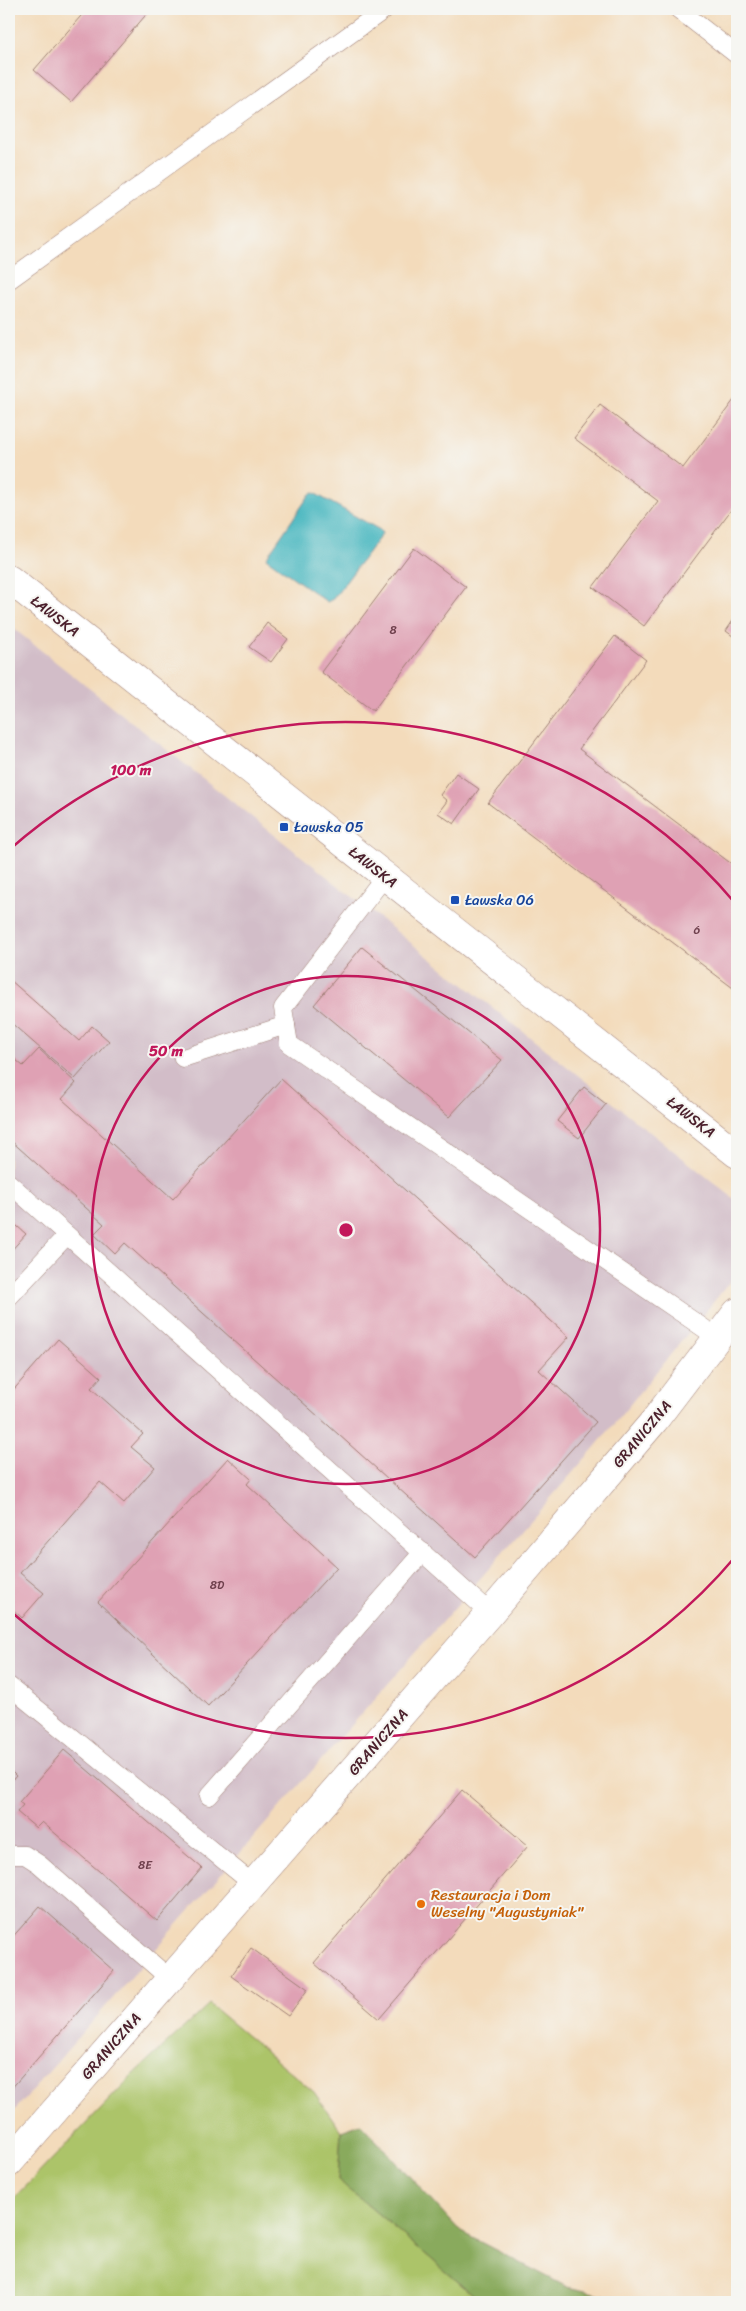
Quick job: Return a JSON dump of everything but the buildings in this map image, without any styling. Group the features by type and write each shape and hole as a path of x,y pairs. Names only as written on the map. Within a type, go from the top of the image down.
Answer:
{"street":[{"name":"ŁAWSKA","path":"9,579 737,1154"},
{"name":"GRANICZNA","path":"9,2163 490,1613 654,1421 737,1312"}],"lane":[{"path":"9,280 385,9"},
{"path":"678,9 737,55"},
{"path":"385,876 283,1008 289,1044 718,1338"},
{"path":"183,1058 286,1025"},
{"path":"9,1183 490,1613"},
{"path":"9,1297 67,1235"},
{"path":"210,1796 422,1552"},
{"path":"9,1686 253,1884"},
{"path":"9,1856 25,1855 39,1864 170,1979"}],"shaded area":[{"path":"9,625 737,1201 737,1273 596,1446 9,2117"}],"green space":[{"path":"209,2004 314,2092 341,2131 338,2180 482,2302 9,2302 9,2204 131,2077"},
{"path":"361,2124 461,2232 567,2287 636,2302 482,2302 338,2180 341,2131"}],"water":[{"path":"314,493 380,530 382,534 333,599 327,602 266,558 310,494"}],"place":[{"name":"Ławska 05","path":"284,827"},
{"name":"Ławska 06","path":"455,900"},
{"name":"Restauracja i Dom Weselny \"Augustyniak\"","path":"421,1904"}]}
